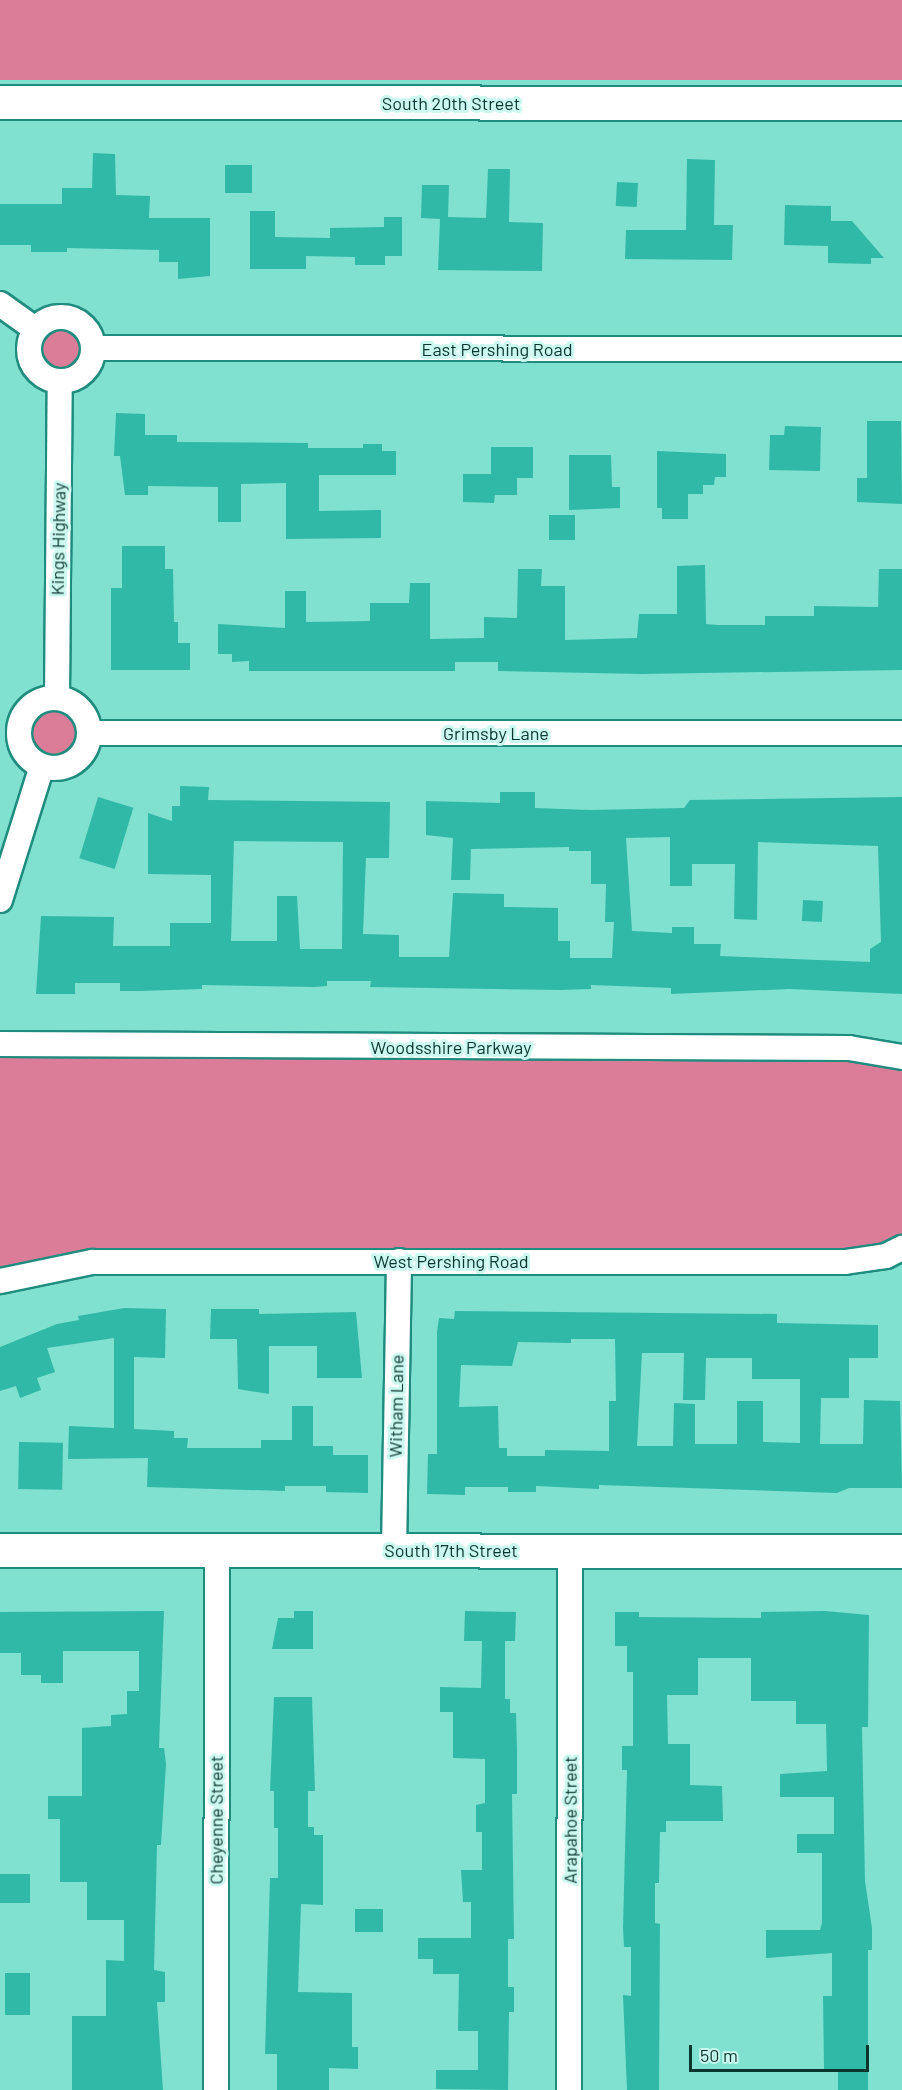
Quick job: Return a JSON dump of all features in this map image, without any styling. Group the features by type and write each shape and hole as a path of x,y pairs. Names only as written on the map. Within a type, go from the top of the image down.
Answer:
{"street":[{"name":"South 20th Street","path":"0,102 902,104"},
{"path":"0,304 35,330"},
{"path":"50,318 72,318 88,332 93,348 83,372 60,381 41,375 32,365 29,342 35,330 50,318"},
{"name":"East Pershing Road","path":"93,348 902,349"},
{"name":"Kings Highway","path":"57,697 60,381"},
{"path":"57,697 77,705 89,733 85,750 71,764 42,766 23,750 19,725 31,705 57,697"},
{"name":"Grimsby Lane","path":"89,733 902,733"},
{"path":"0,900 42,766"},
{"name":"Woodsshire Parkway","path":"0,1044 849,1048 902,1057"},
{"name":"West Pershing Road","path":"0,1281 92,1262 845,1262 886,1256 902,1248"},
{"name":"Witham Lane","path":"394,1550 399,1261"},
{"name":"Arapahoe Street","path":"569,2090 570,1549"},
{"name":"South 17th Street","path":"0,1550 902,1551"},
{"name":"Cheyenne Street","path":"216,2090 217,1551"}],"shaded area":[{"path":"0,0 902,0 902,80 0,80"},
{"path":"61,326 70,327 78,332 83,340 83,358 78,366 70,371 61,372 52,371 44,366 39,358 38,349 39,340 44,332 52,327"},
{"path":"54,711 70,718 77,734 70,750 54,757 38,750 31,734 38,718"},
{"path":"0,1044 902,1057 902,1248 886,1256 202,1261 0,1281"}],"building":[{"path":"93,153 115,154 116,195 150,196 149,218 210,218 210,276 178,279 178,262 159,262 159,250 67,248 67,252 31,252 31,245 0,245 0,204 62,204 62,188 92,188"},
{"path":"687,159 715,160 714,225 733,225 732,260 625,259 626,230 686,230"},
{"path":"225,165 252,165 252,193 225,193"},
{"path":"488,169 510,169 509,222 543,223 542,271 438,270 440,219 421,218 422,185 449,185 448,217 486,218"},
{"path":"617,182 638,183 637,207 616,206"},
{"path":"785,205 831,206 831,221 852,221 884,258 871,258 871,264 828,263 828,246 784,245"},
{"path":"250,211 275,211 275,237 330,238 330,228 384,227 384,217 402,217 402,256 385,256 385,265 355,265 355,257 306,256 306,269 250,269"},
{"path":"116,413 145,414 145,435 177,435 177,442 308,443 308,448 363,448 363,444 382,444 382,451 396,451 396,475 319,475 319,511 381,510 381,538 286,539 286,483 241,484 241,522 218,522 218,487 148,486 148,495 125,495 120,456 114,456"},
{"path":"867,421 901,421 902,504 857,502 857,478 867,478"},
{"path":"785,426 821,427 820,471 769,470 770,435 784,435"},
{"path":"491,447 533,447 533,478 517,478 517,495 495,495 494,503 463,502 463,474 491,474"},
{"path":"657,451 726,454 726,477 715,477 714,485 703,485 703,494 688,494 688,519 662,519 662,508 657,508"},
{"path":"569,455 611,455 612,487 620,487 620,508 569,510"},
{"path":"549,515 575,515 575,540 549,540"},
{"path":"122,546 165,546 165,569 173,569 174,622 178,622 178,643 190,643 190,670 111,670 111,588 122,588"},
{"path":"705,565 706,624 718,625 765,625 765,616 814,616 814,606 878,607 879,569 902,569 902,670 641,674 498,671 498,662 455,662 455,671 249,671 249,661 232,662 232,654 218,654 218,624 285,628 285,591 306,591 306,622 370,621 370,603 409,603 410,583 430,583 430,639 484,638 484,617 517,618 518,569 542,569 541,586 565,586 565,640 637,638 639,614 677,614 677,566"},
{"path":"180,786 209,787 208,800 390,802 389,858 366,858 363,934 399,935 399,957 449,957 453,893 504,894 504,907 558,908 558,941 570,941 570,958 612,958 614,922 605,922 606,884 591,884 591,851 569,851 569,847 471,849 470,880 451,880 453,838 426,835 426,801 500,803 500,792 535,792 535,808 590,810 684,808 690,800 902,797 902,994 789,989 671,994 671,988 591,985 591,989 560,990 370,987 371,981 327,981 327,986 314,987 202,985 202,989 140,991 120,991 120,983 75,983 75,994 36,994 41,916 114,917 113,946 170,946 170,923 211,923 211,875 148,874 148,813 172,821 172,806 180,806","holes":["670,837 670,886 692,886 692,864 735,864 734,919 757,920 758,842 878,846 881,942 870,949 870,962 720,956 721,944 694,944 694,927 672,927 672,933 632,931 626,838","234,841 343,842 342,949 300,949 297,896 277,896 277,941 231,941"]},
{"path":"98,797 133,808 115,869 79,858"},
{"path":"803,900 823,901 822,922 802,921"},
{"path":"124,1308 166,1309 165,1358 134,1357 134,1429 174,1431 174,1438 188,1438 187,1448 261,1448 261,1440 292,1440 292,1406 313,1406 313,1446 333,1446 333,1455 368,1455 368,1493 326,1492 326,1486 285,1486 285,1491 147,1487 148,1458 68,1459 69,1426 114,1428 114,1338 47,1348 55,1372 37,1378 41,1390 20,1398 16,1386 0,1391 0,1347 57,1324 79,1320 78,1316"},
{"path":"211,1309 259,1309 259,1314 356,1312 362,1378 317,1378 317,1346 269,1346 269,1394 238,1389 237,1339 210,1339"},
{"path":"455,1311 777,1314 777,1323 878,1325 878,1358 849,1358 849,1398 821,1398 820,1444 863,1444 864,1400 900,1401 902,1488 849,1488 837,1493 599,1485 599,1489 536,1486 536,1492 508,1492 508,1487 465,1487 465,1495 427,1494 428,1454 437,1454 439,1318 454,1319","holes":["571,1339 615,1339 616,1401 609,1401 609,1451 545,1450 545,1456 507,1456 507,1448 499,1448 498,1406 459,1407 461,1365 512,1366 518,1342 571,1343","642,1353 684,1353 683,1400 705,1400 706,1358 752,1358 752,1379 800,1379 800,1443 763,1442 763,1401 737,1401 737,1444 695,1444 695,1404 674,1403 673,1446 637,1446"]},
{"path":"19,1442 63,1443 62,1490 18,1489"},
{"path":"164,1611 159,1748 164,1748 166,1764 161,1845 157,1845 154,1970 165,1972 165,2002 157,2002 163,2090 72,2090 72,2016 106,2016 106,1960 124,1961 124,1920 87,1920 87,1882 60,1882 60,1819 48,1819 48,1796 82,1796 82,1728 111,1726 111,1715 127,1714 127,1691 139,1691 139,1651 63,1651 63,1683 41,1683 41,1675 21,1675 21,1653 0,1653 0,1612"},
{"path":"294,1611 313,1611 313,1649 272,1649 278,1618 294,1618"},
{"path":"465,1611 516,1612 515,1641 505,1641 505,1699 510,1699 510,1713 516,1713 517,1750 517,1794 512,1794 514,1939 508,1939 508,1987 514,1987 514,2012 509,2012 508,2090 436,2089 436,2070 478,2070 478,2031 458,2031 459,1974 433,1974 433,1959 418,1959 418,1938 471,1938 471,1902 463,1902 461,1870 482,1870 482,1832 476,1832 476,1805 485,1803 485,1759 453,1758 453,1712 440,1712 440,1687 481,1688 482,1641 464,1641"},
{"path":"825,1611 869,1615 868,1727 862,1727 865,1881 872,1928 872,1950 868,1950 868,2090 838,2090 838,2069 824,2069 823,1996 832,1996 832,1953 766,1958 766,1930 820,1930 822,1923 822,1853 797,1853 797,1834 834,1834 834,1797 780,1797 780,1774 827,1771 826,1724 796,1724 796,1701 751,1701 751,1658 698,1658 698,1695 667,1695 668,1744 690,1744 690,1785 722,1786 723,1821 666,1821 666,1832 660,1832 659,1883 655,1883 655,1923 660,1924 659,2090 627,2090 623,1995 631,1996 631,1947 624,1947 623,1928 627,1770 622,1770 622,1746 633,1746 633,1672 627,1672 627,1646 615,1646 615,1612 639,1612 639,1617 761,1618 761,1612"},
{"path":"274,1697 312,1697 315,1791 308,1791 308,1827 314,1827 314,1835 323,1835 323,1905 301,1904 298,1992 352,1993 352,2047 358,2047 358,2069 329,2068 329,2090 277,2090 277,2054 265,2054 270,1878 278,1878 278,1828 274,1828 274,1791 270,1791"},
{"path":"0,1874 30,1874 30,1903 0,1903"},
{"path":"355,1909 383,1909 383,1932 355,1932"},
{"path":"5,1973 30,1973 30,2015 5,2015"}]}
